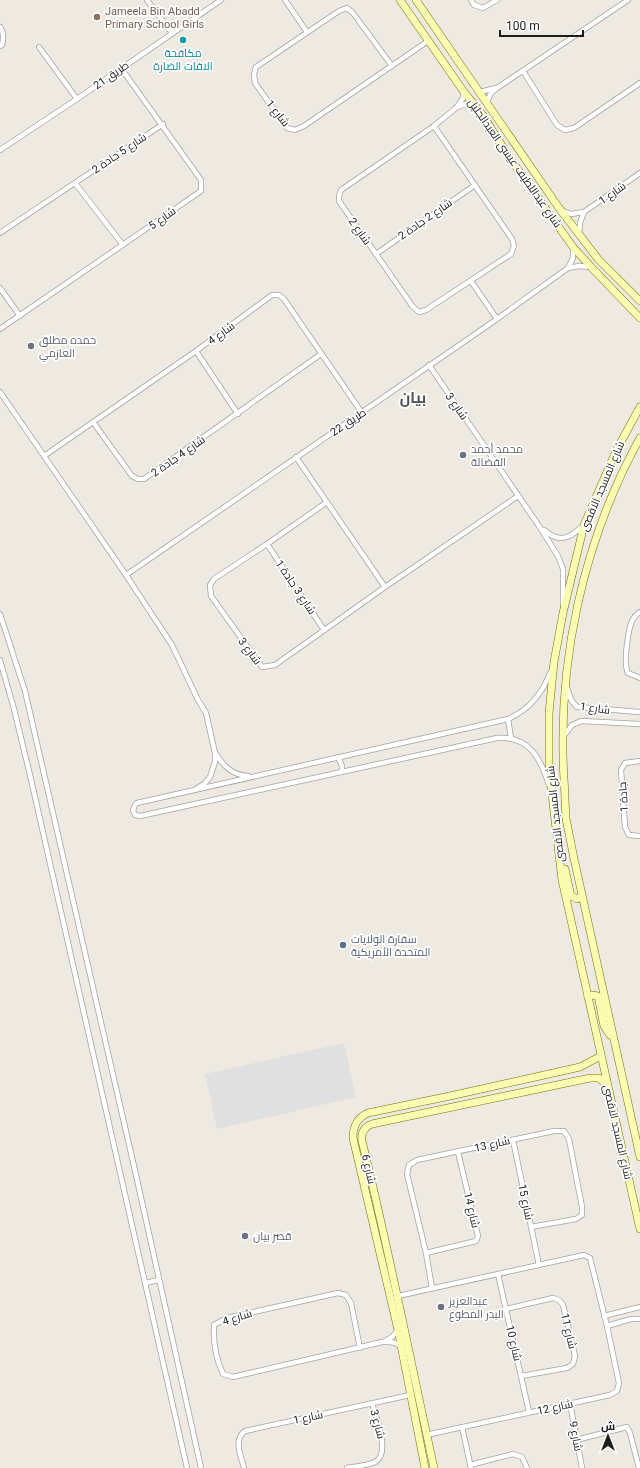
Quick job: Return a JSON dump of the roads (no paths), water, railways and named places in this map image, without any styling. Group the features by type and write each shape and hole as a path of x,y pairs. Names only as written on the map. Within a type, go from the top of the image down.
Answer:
{"street":[{"path":"147,0 172,33"},
{"name":"طريق 21","path":"0,150 221,0"},
{"path":"285,0 308,32"},
{"name":"شارع عبداللطيف عيسى العبدالجليل","path":"400,0 464,92 482,114 509,157 573,247 591,268 640,318"},
{"name":"شارع عبداللطيف عيسى العبدالجليل","path":"416,0 559,208 598,259 639,301"},
{"path":"471,0 474,4 482,8 497,0"},
{"path":"487,102 491,93 497,88 628,0"},
{"name":"شارع 1","path":"392,66 348,8 339,11 256,67 254,74 255,83 287,128 295,130 304,126 392,66 428,41"},
{"path":"0,27 3,31 4,39 2,45 0,46"},
{"path":"39,47 77,99"},
{"name":"شارع 5","path":"0,330 201,191 202,180 163,124 121,68"},
{"path":"523,71 557,125 565,130 574,128 640,83"},
{"path":"480,92 497,88"},
{"name":"شارع 2","path":"434,126 512,239 514,246 512,254 426,310 419,312 413,307 339,201 339,196 341,190 434,126 457,107 463,98 464,92"},
{"name":"شارع 2","path":"457,107 472,102"},
{"path":"482,114 490,121 507,145 511,145 512,141"},
{"name":"شارع 5 جادة 2","path":"0,233 163,124"},
{"path":"509,157 510,153 514,152 533,178 541,183"},
{"name":"شارع 1","path":"584,212 640,173"},
{"path":"75,183 123,245"},
{"name":"شارع 2 جادة 2","path":"376,254 475,185"},
{"path":"559,208 571,214 584,212 580,223 579,234"},
{"path":"568,268 572,258 573,247"},
{"path":"568,268 579,266 591,268"},
{"name":"طريق 22","path":"126,575 497,319 568,268"},
{"path":"471,280 497,319"},
{"path":"0,288 20,316"},
{"name":"شارع 4","path":"44,456 196,351 272,295 279,295 284,299 362,412"},
{"path":"196,351 238,414"},
{"name":"شارع 4 جادة 2","path":"93,422 132,476 138,479 144,479 321,354"},
{"name":"شارع 3","path":"429,365 540,526 562,565 563,613"},
{"path":"0,392 126,575 176,652 198,700 206,713 215,753 215,766 210,777 205,783 191,791"},
{"name":"شارع المسجد الاقصى","path":"640,407 617,449 584,526 563,613 554,662 549,713 549,766 560,865 640,1229"},
{"name":"شارع المسجد الاقصى","path":"640,438 613,492 601,524 579,597 568,658 563,714 563,759 566,817 581,896 640,1157"},
{"path":"626,465 640,445"},
{"path":"296,457 385,587"},
{"path":"602,484 605,482 611,482 613,484 613,492"},
{"name":"شارع 3","path":"327,502 214,579 210,585 211,596 262,667 275,665 385,587 518,496"},
{"name":"شارع 3","path":"540,526 548,534 560,538 570,536 584,526"},
{"name":"شارع 3 جادة 1","path":"267,544 324,630"},
{"path":"640,612 632,620 628,638 626,666 628,673 640,678"},
{"path":"0,614 25,691 201,1468"},
{"path":"0,660 14,709 28,768 187,1468"},
{"path":"552,794 542,764 530,748 511,738 497,738 140,816 133,812 133,807 137,803 508,719 522,712 539,696 554,662"},
{"name":"شارع 1","path":"565,683 571,700 577,707 640,712"},
{"path":"508,719 511,738"},
{"name":"شارع 1","path":"563,737 572,725 580,721 640,724"},
{"path":"215,753 222,763 232,772 242,776 255,776"},
{"path":"338,758 342,766 342,772"},
{"name":"جادة 1","path":"640,761 625,763 622,770 625,828 628,835 640,836"},
{"path":"560,865 565,870 572,896 577,899 581,896"},
{"path":"588,997 592,995 598,996 604,1026 613,1040"},
{"name":"شارع 6","path":"425,1468 398,1330 353,1138 353,1131 357,1122 368,1113 569,1069 588,1064 601,1056"},
{"path":"569,1069 572,1081"},
{"name":"شارع 6","path":"434,1468 362,1135 363,1131 369,1125 590,1078 599,1078 604,1083 611,1098"},
{"name":"شارع 13","path":"432,1288 426,1253 407,1174 409,1165 417,1160 554,1131 564,1131 569,1139 582,1207 582,1215 576,1219 531,1227"},
{"name":"شارع 15","path":"513,1140 539,1265"},
{"name":"شارع 14","path":"426,1253 476,1241 478,1236 458,1152"},
{"path":"360,1165 368,1163"},
{"name":"شارع 12","path":"398,1296 584,1255 587,1256 590,1258 607,1326 619,1384 617,1391 610,1395 426,1435"},
{"name":"شارع 10","path":"498,1274 529,1412"},
{"path":"145,1283 159,1280"},
{"name":"شارع 4","path":"360,1348 351,1303 346,1295 338,1293 227,1318 214,1325 213,1335 218,1363 223,1374 233,1377 360,1348 382,1342 392,1337 398,1330"},
{"name":"شارع 11","path":"506,1309 553,1298 559,1300 563,1306 575,1356 573,1364 567,1368 521,1376"},
{"path":"604,1316 640,1307"},
{"path":"607,1326 640,1319"},
{"name":"شارع 4","path":"382,1342 395,1343 401,1347"},
{"name":"شارع 1","path":"244,1468 238,1443 240,1435 245,1431 410,1395"},
{"name":"شارع 3","path":"347,1468 376,1462 382,1455 383,1445 372,1403"},
{"name":"شارع 9","path":"570,1403 582,1468"},
{"path":"462,1427 471,1466 513,1454 522,1457 527,1468"},
{"path":"576,1440 627,1427 639,1468"}],"place":[{"name":"Jameela Bin Abadd Primary School Girls","path":"97,17"},
{"name":"مكافحة الافات الضارة","path":"183,40"},
{"name":"حمده مطلق العازمي","path":"31,346"},
{"name":"محمد أحمد الفضالة","path":"463,455"},
{"name":"سفارة الولايات المتحدة الأمريكية","path":"343,945"},
{"name":"قصر بيان","path":"245,1236"},
{"name":"عبدالعزيز البدر المطوع","path":"441,1307"}],"district":[{"name":"بيان","path":"413,398"}]}
